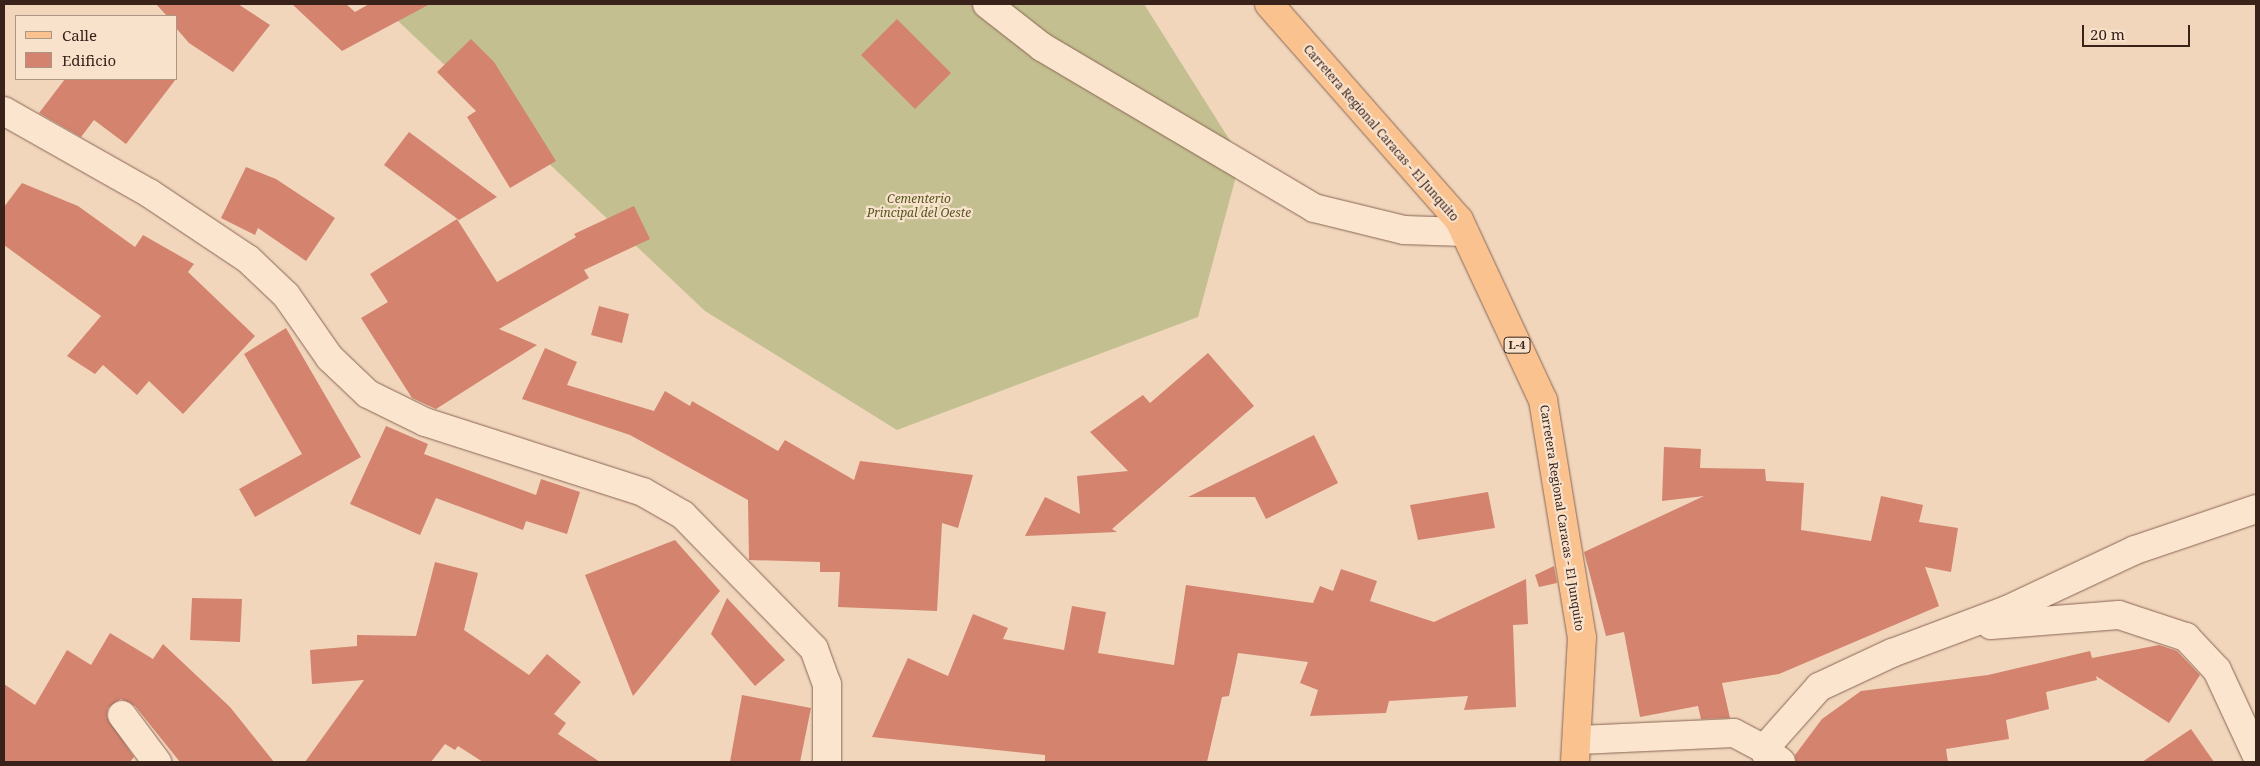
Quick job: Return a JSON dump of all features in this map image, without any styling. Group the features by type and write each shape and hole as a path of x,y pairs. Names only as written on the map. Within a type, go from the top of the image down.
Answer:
{"main road":[{"name":"Carretera Regional Caracas - El Junquito","path":"1269,4 1459,220 1543,400 1582,637 1577,751"}],"street":[{"path":"987,4 1042,47 1314,208 1404,230 1464,232"},
{"path":"4,110 149,193 248,259 286,295 330,358 368,394 425,422 643,492 682,515 814,649 826,684 827,762"},
{"path":"1577,751 1734,733 1771,758 1819,687 2007,610 2135,550 2256,509"},
{"path":"1962,627 2119,615 2186,637 2217,670 2256,754"},
{"path":"122,715 157,762"}],"green space":[{"name":"Cementerio Principal del Oeste","path":"380,4 1144,4 1241,158 1198,317 897,430 705,311"}],"building":[{"path":"156,4 238,4 270,25 233,72 189,43 178,30 178,15 166,15"},
{"path":"292,4 346,4 355,12 369,4 430,4 342,51"},
{"path":"897,19 951,73 915,109 861,55"},
{"path":"471,39 494,62 556,161 510,188 467,117 476,111 437,72"},
{"path":"64,80 175,80 126,144 94,120 81,137 39,113"},
{"path":"409,132 497,197 459,220 384,165"},
{"path":"246,167 276,179 335,218 306,261 258,228 255,235 221,218"},
{"path":"22,183 78,206 135,247 143,235 194,264 188,272 255,336 183,414 149,381 137,395 103,365 95,374 67,356 101,316 4,245 4,207"},
{"path":"634,206 650,239 584,270 589,278 499,329 537,345 436,409 412,398 361,318 388,302 370,274 457,219 497,282 576,237 574,234"},
{"path":"599,306 629,314 622,343 591,335"},
{"path":"286,328 361,457 255,517 239,489 302,454 244,354"},
{"path":"545,348 577,362 567,385 654,411 665,391 690,406 692,401 778,451 785,440 854,480 860,461 973,475 958,528 942,523 937,611 838,607 840,572 820,572 820,562 749,560 748,500 630,435 522,399"},
{"path":"1208,353 1254,406 1112,529 1117,532 1025,536 1045,497 1080,514 1077,476 1128,471 1090,432 1143,395 1150,403"},
{"path":"386,426 428,444 424,454 536,495 541,479 580,492 567,534 526,521 523,530 436,498 420,535 350,504"},
{"path":"1314,435 1338,483 1266,519 1255,497 1188,497"},
{"path":"1664,447 1701,449 1700,468 1765,469 1766,481 1804,483 1801,530 1871,541 1881,496 1923,505 1919,522 1958,528 1951,572 1925,567 1939,606 1779,674 1722,683 1730,718 1701,719 1698,706 1640,717 1624,632 1606,636 1584,552 1704,496 1662,501"},
{"path":"1488,492 1495,528 1418,540 1410,505"},
{"path":"675,540 720,591 633,696 585,575"},
{"path":"435,562 478,573 464,630 529,675 547,654 581,682 554,714 566,723 558,734 600,762 483,762 458,746 455,750 445,744 431,762 305,762 364,680 312,684 310,650 357,646 357,635 416,636"},
{"path":"1554,566 1557,583 1539,587 1535,575"},
{"path":"1341,569 1377,581 1370,601 1434,622 1526,579 1528,624 1513,625 1516,707 1464,710 1468,696 1389,701 1386,713 1310,716 1318,690 1300,683 1308,662 1238,653 1229,696 1222,697 1207,762 1045,762 1045,755 872,737 908,658 948,676 973,614 1008,628 1003,639 1064,650 1072,606 1106,612 1098,653 1174,665 1186,585 1313,603 1320,586 1333,591"},
{"path":"192,598 242,599 240,642 190,640"},
{"path":"727,598 785,660 755,686 711,634"},
{"path":"110,633 153,659 163,644 230,707 274,762 180,762 135,706 121,699 108,708 107,717 134,757 130,762 4,762 4,684 35,705 67,650 91,665"},
{"path":"2159,645 2177,651 2200,675 2169,723 2096,676 2097,680 2046,692 2049,709 2006,720 2009,739 1946,749 1948,762 1796,762 1795,755 1822,719 1861,691 1988,675 2090,651 2092,658"},
{"path":"742,695 811,708 800,762 730,762"},
{"path":"2191,729 2214,762 2142,762"}]}
